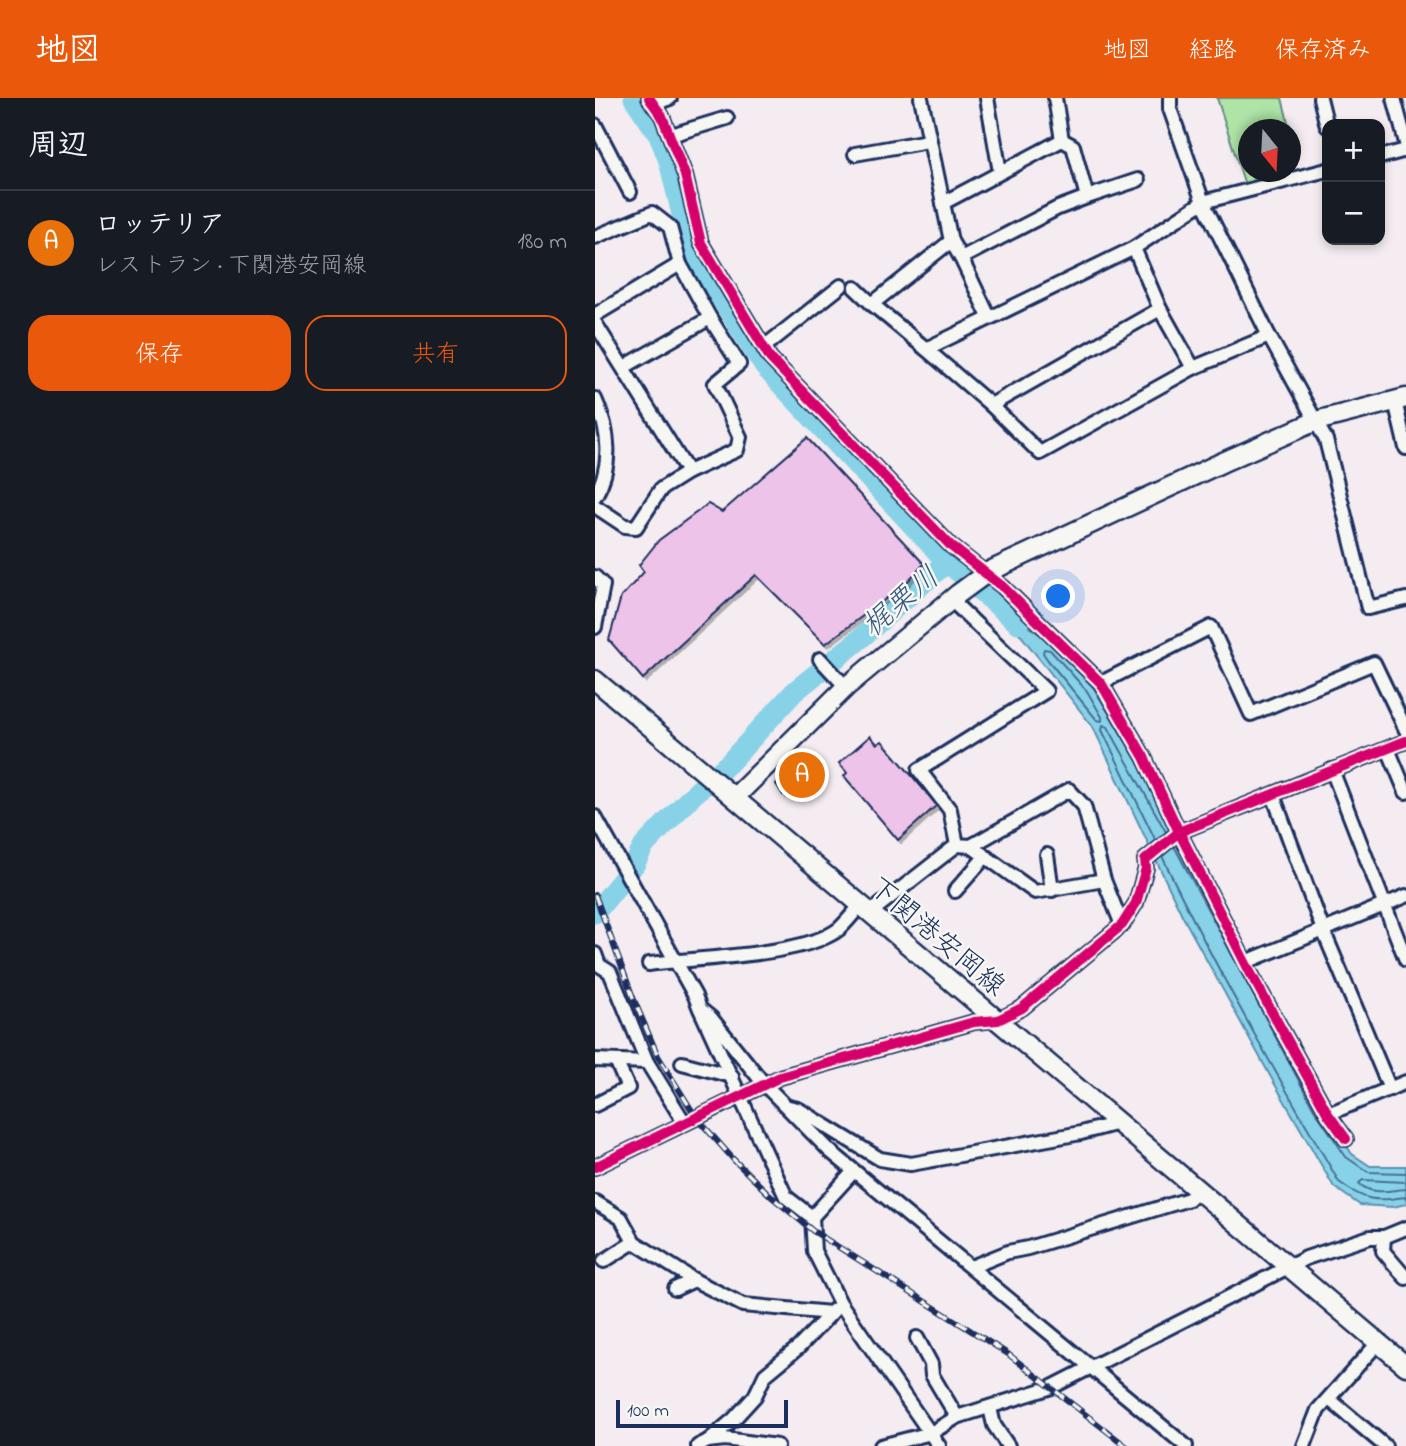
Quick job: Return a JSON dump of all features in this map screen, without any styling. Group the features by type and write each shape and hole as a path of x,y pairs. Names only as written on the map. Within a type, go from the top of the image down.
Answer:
{"main road":[{"path":"735,797 846,687 988,572 1316,421 1400,399"},
{"name":"下関港安岡線","path":"595,680 1406,1366"}],"street":[{"path":"670,98 651,101 671,135 685,174 701,243 770,358 951,546 1003,587 1101,683 1144,757 1179,832 1328,1114 1346,1139"},
{"path":"921,98 951,241 989,317"},
{"path":"987,98 1000,172"},
{"path":"1055,98 1062,140"},
{"path":"1170,98 1170,109 1203,202 1269,336 1326,440 1368,608 1406,599"},
{"path":"1320,98 1325,119"},
{"path":"1394,98 1406,144"},
{"path":"671,135 727,118"},
{"path":"595,125 630,192"},
{"path":"943,202 1062,140"},
{"path":"1062,140 1073,146 1087,197"},
{"path":"855,154 928,141"},
{"path":"1385,156 1406,150"},
{"path":"926,349 1134,248 1203,202 1322,171"},
{"path":"961,258 1058,208 1138,180"},
{"path":"595,237 652,213 670,227 680,264 739,364 715,384 740,437 737,450 688,471 660,489 636,527 625,526 595,506"},
{"path":"872,304 951,241"},
{"path":"1134,248 1160,309 1193,368"},
{"path":"595,315 680,264"},
{"path":"764,347 841,286"},
{"path":"855,288 991,405 1040,453 1193,368 1269,336"},
{"path":"991,405 1160,309"},
{"path":"624,367 710,318"},
{"path":"595,323 688,471"},
{"path":"595,399 607,438 607,463 595,496"},
{"path":"1400,399 1406,448"},
{"path":"595,578 603,585 595,627"},
{"path":"954,597 1046,691 919,770 950,810 957,845"},
{"path":"1101,683 1211,627 1251,714 1374,663 1406,730"},
{"path":"820,659 846,687"},
{"path":"595,1167 764,1084 806,1069 974,1022 998,1020 1022,1008 1122,925 1136,903 1146,868 1145,860 1179,832 1406,741"},
{"path":"1388,749 1406,792"},
{"path":"1332,770 1406,960"},
{"path":"649,964 794,948 820,940 957,845 971,846 1069,790 1084,806 1104,880 1122,925"},
{"path":"1273,795 1323,930 1390,1089"},
{"path":"595,817 700,1009 786,1197 812,1217"},
{"path":"971,846 1035,892 1104,880"},
{"path":"1047,855 1052,890"},
{"path":"955,891 985,857"},
{"path":"1246,961 1406,896"},
{"path":"596,962 610,972 647,1062 684,1122"},
{"path":"700,1009 711,1018 764,1084 830,1151 1186,1446"},
{"path":"595,1060 647,1062"},
{"path":"595,1105 628,1088 616,1061"},
{"path":"682,1063 732,1076"},
{"path":"1328,1114 1406,1082"},
{"path":"786,1106 798,1109 880,1159 911,1164 1081,1133 1118,1123"},
{"path":"854,1171 812,1217 814,1251 835,1308 939,1446"},
{"path":"971,1267 1008,1252 1189,1199 1198,1190"},
{"path":"595,1202 621,1218 634,1242 694,1280 743,1305 835,1308"},
{"path":"881,1446 931,1433 957,1417 1052,1387 1306,1258 1370,1237 1384,1237 1406,1228"},
{"path":"1384,1237 1383,1251 1406,1278"},
{"path":"604,1261 634,1242"},
{"path":"675,1289 694,1280"},
{"path":"703,1443 734,1419 755,1396 765,1375 799,1347 835,1308"},
{"path":"917,1338 931,1364 932,1375 957,1417"},
{"path":"1304,1446 1318,1410 1378,1343"},
{"path":"1329,1399 1385,1446"},
{"path":"990,1408 994,1425 1008,1446"},
{"path":"703,1443 725,1439 777,1446"}],"green space":[{"path":"1217,98 1282,98 1287,119 1238,119 1238,163"}],"water":[{"path":"997,605 1055,645 1093,687 1137,761 1320,1106 1352,1154 1370,1166 1406,1166 1406,1204 1393,1207 1360,1205 1334,1187 1183,917 1093,727"}],"building":[{"path":"807,438 924,564 903,586 825,644 756,575 643,679 609,640 621,597 644,572 639,565 659,540 708,504 722,512"},
{"path":"870,736 877,744 882,741 937,805 898,840 844,776 847,773 839,763"},
{"path":"806,757 818,777 799,791 790,791 783,795 776,784 791,772 789,766"}],"waterway":[{"path":"634,98 659,135 669,161 688,239 711,282 764,366 947,562 1018,623"},
{"name":"梶栗川","path":"595,913 634,865 644,846 692,796 730,762 795,691 854,644 947,562"}],"railway":[{"path":"595,895 658,1056 696,1117 734,1160 773,1198 813,1231 1008,1354 1126,1446"}],"cycle path":[{"path":"649,98 662,116 685,175 701,243 770,358 951,546 1003,587 1101,683 1144,757 1250,972 1328,1114 1346,1139"},
{"path":"595,1167 780,1077 974,1022 998,1020 1022,1008 1122,925 1136,903 1146,868 1145,860 1179,832 1406,741"}],"place":[{"name":"ロッテリア","path":"802,775"}]}
